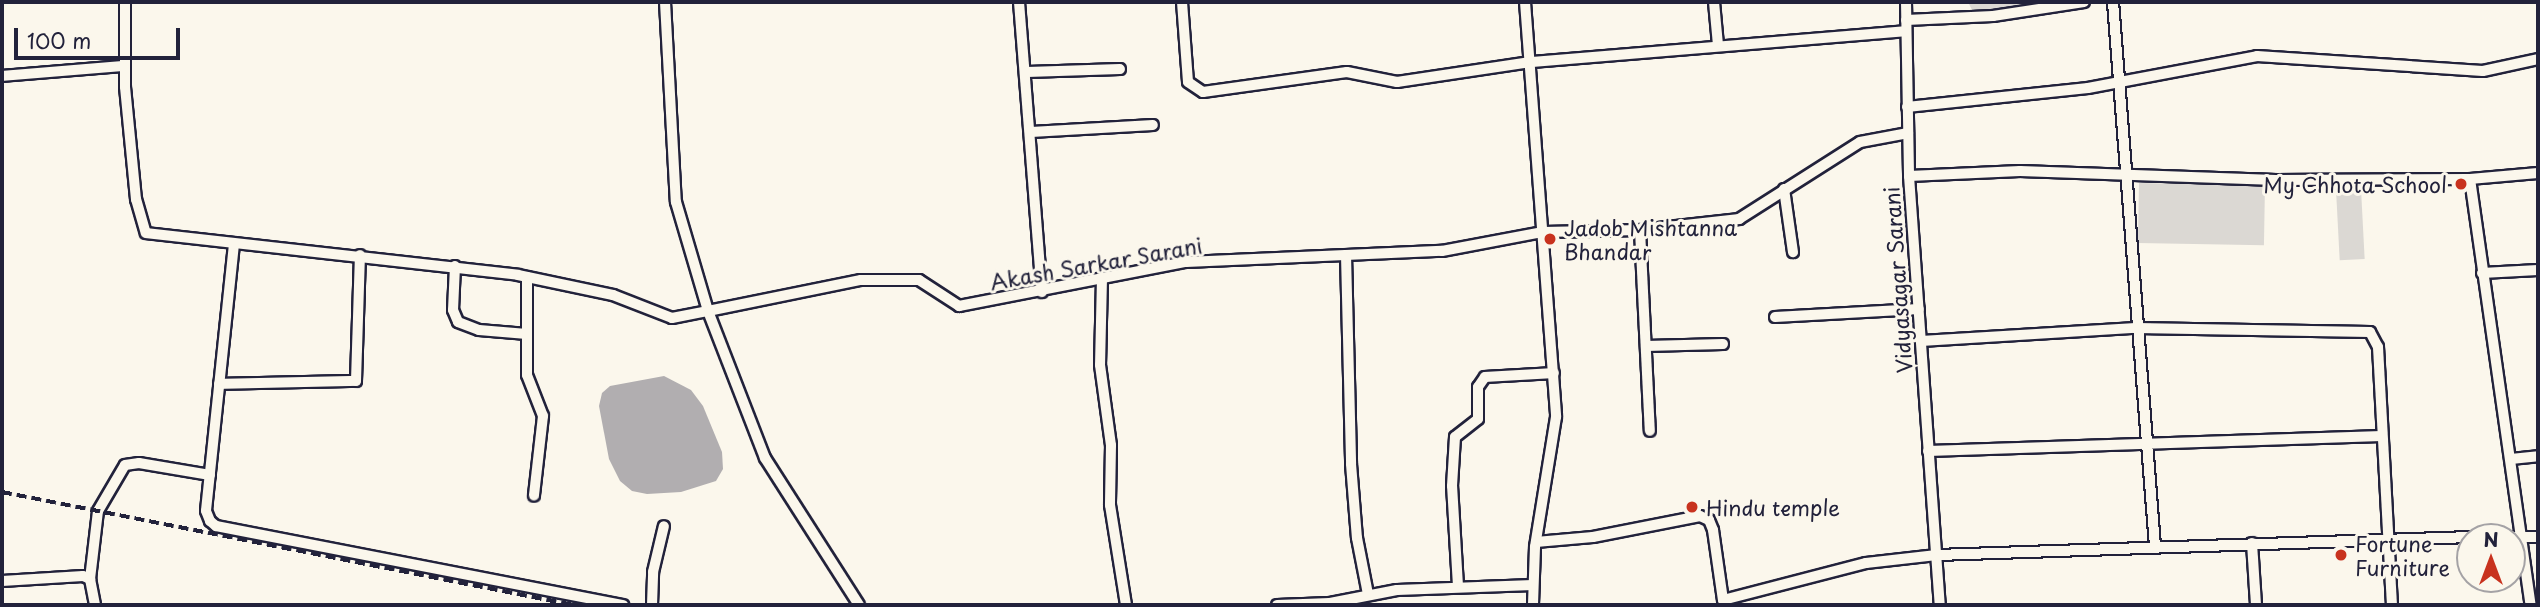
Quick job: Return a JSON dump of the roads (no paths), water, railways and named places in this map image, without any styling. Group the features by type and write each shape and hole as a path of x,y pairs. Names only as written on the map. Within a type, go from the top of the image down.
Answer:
{"street":[{"path":"2,76 124,66 125,2"},
{"path":"665,2 676,202 708,311 765,458 859,605"},
{"path":"1019,2 1027,72 1042,292"},
{"path":"1182,2 1188,82 1203,92 1347,72 1397,82 1531,62 1993,16 2084,2"},
{"path":"1525,2 1555,430 1536,542 1533,605"},
{"path":"1714,2 1718,45"},
{"name":"Vidyasagar Sarani","path":"1906,2 1909,177 1940,605"},
{"path":"2113,2 2117,82 2155,547"},
{"path":"1907,107 2022,97 2276,55 2483,71 2538,59"},
{"name":"Akash Sarkar Sarani","path":"124,66 141,228 153,235 360,255 527,277 613,295 662,316 708,311 777,293 887,278 919,280 959,306 1186,262 1442,251 1543,232 1640,230 1729,221 1860,142 1908,133"},
{"path":"1027,72 1120,69"},
{"path":"1031,132 1153,125"},
{"path":"1909,177 2020,171 2126,175 2470,178 2538,173"},
{"path":"2470,178 2511,459 2516,523"},
{"path":"1784,189 1793,252"},
{"path":"1640,230 1650,431"},
{"path":"234,244 206,510 216,526 623,605"},
{"path":"219,384 356,380 360,255"},
{"path":"1346,256 1351,464 1357,538 1368,594"},
{"path":"455,266 453,310 458,322 479,330 527,334"},
{"path":"2482,273 2538,270"},
{"path":"527,277 527,375 543,416 534,495"},
{"path":"1102,278 1100,365 1111,445 1110,505 1126,605"},
{"path":"1775,317 1919,309"},
{"path":"1921,341 2136,328 2366,330 2378,342 2392,605"},
{"path":"1646,346 1723,344"},
{"path":"1458,586 1452,486 1455,437 1478,419 1478,387 1485,377 1553,373"},
{"path":"1928,451 2382,436"},
{"path":"2511,459 2538,456"},
{"path":"96,605 90,579 98,512 125,465 139,463 210,475"},
{"path":"1536,542 1593,537 1700,516 1709,520 1713,530 1723,600 1866,563 1937,555 2387,537 2456,537"},
{"path":"652,605 653,572 664,526"},
{"path":"2252,542 2256,605"},
{"path":"2,580 83,576 90,579"},
{"path":"2526,584 2530,605"},
{"path":"1277,605 1329,603 1368,594 1458,586 1533,585"}],"railway":[{"path":"2,492 573,605"}],"place":[{"name":"My Chhota School","path":"2461,184"},
{"name":"Jadob Mishtanna Bhandar","path":"1550,239"},
{"name":"Hindu temple","path":"1692,507"},
{"name":"Fortune Furniture","path":"2341,555"}]}
